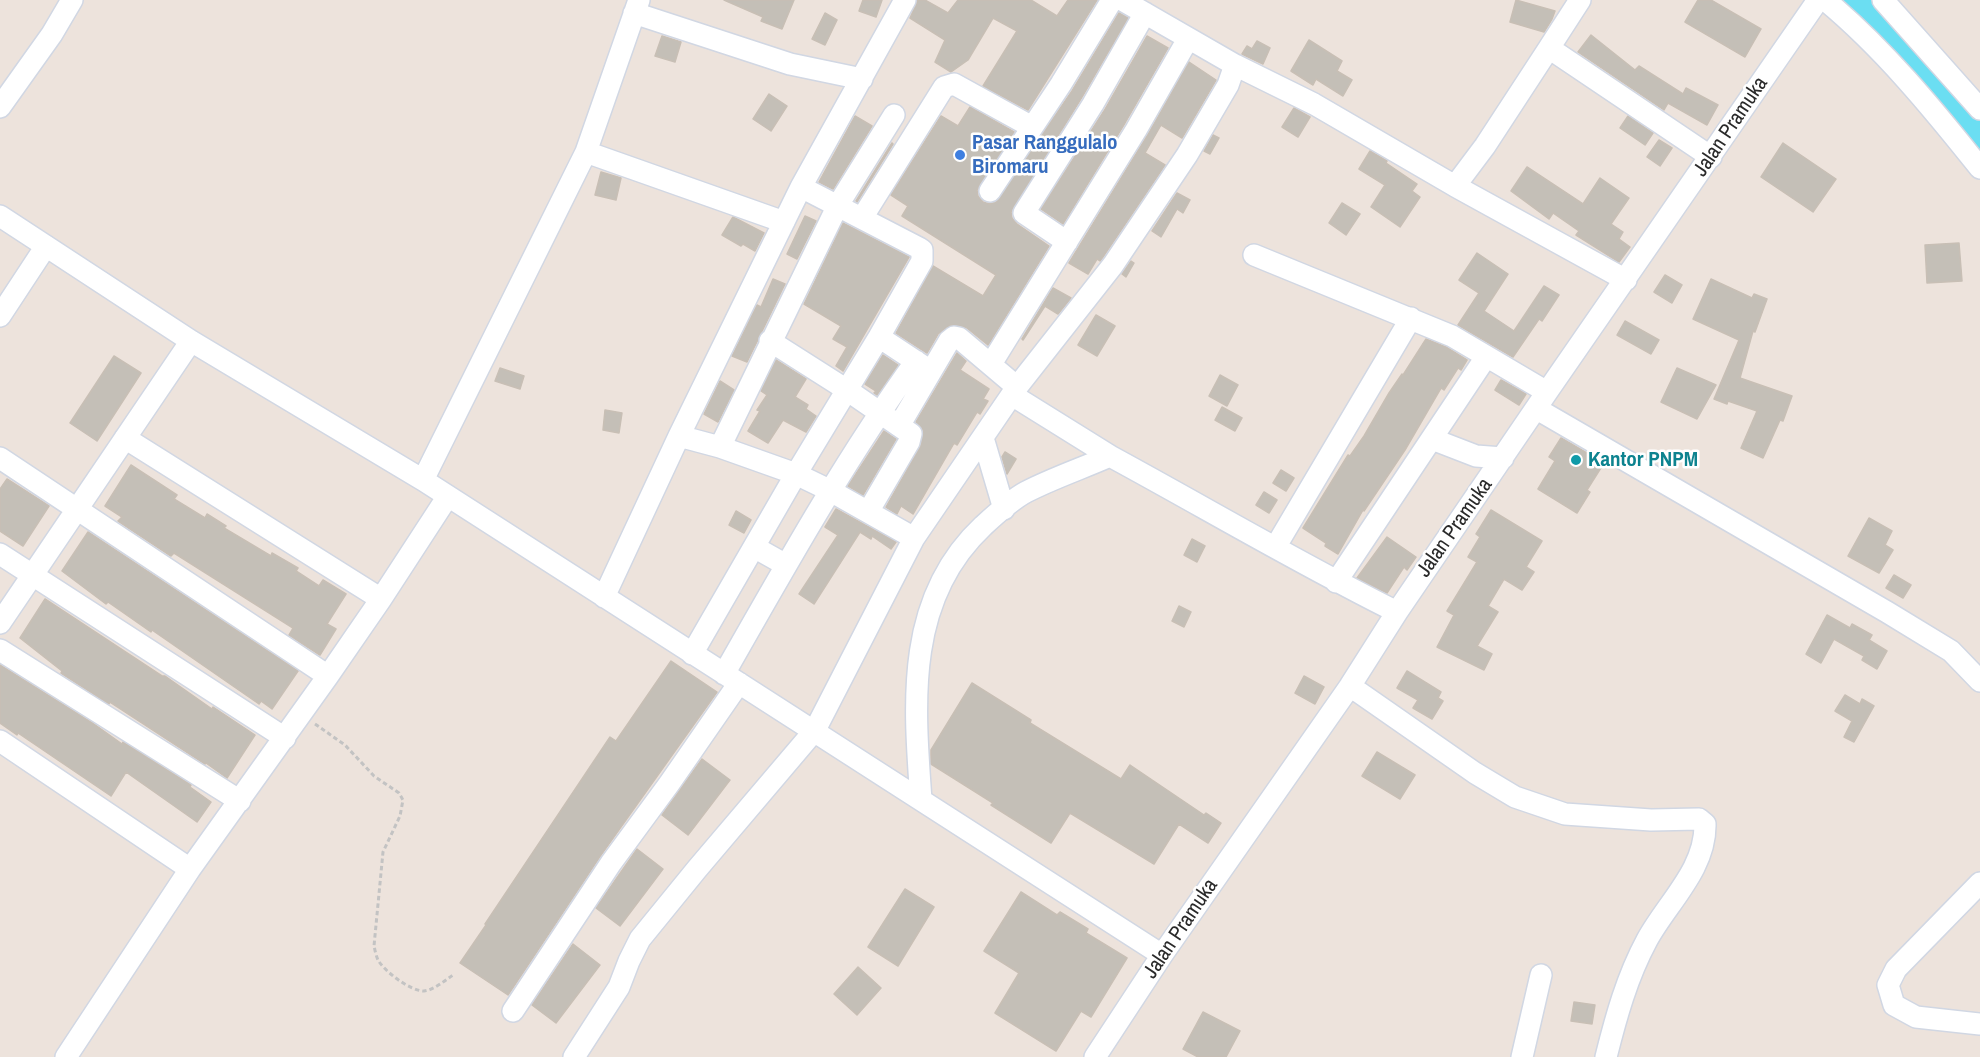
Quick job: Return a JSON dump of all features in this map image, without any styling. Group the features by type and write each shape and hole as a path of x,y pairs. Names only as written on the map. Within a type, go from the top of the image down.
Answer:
{"street":[{"path":"0,107 52,34 72,0"},
{"path":"604,597 679,436 801,187 905,0"},
{"path":"990,191 1112,0"},
{"path":"1122,0 1235,65 1314,104 1455,186 1626,280"},
{"path":"1455,186 1485,146 1580,0"},
{"name":"Jalan Pramuka","path":"1095,1057 1162,955 1350,686 1397,612 1818,0"},
{"path":"1825,0 1895,67 1980,168"},
{"path":"1883,0 1980,109"},
{"path":"423,480 586,152 637,7 790,64 862,79"},
{"path":"1067,242 1024,213 1093,104 1145,13"},
{"path":"991,364 1136,130 1188,39"},
{"path":"1549,48 1711,157"},
{"path":"574,1057 619,987 640,939 815,730 914,538 1014,391 1113,265 1186,155 1228,85 1235,65"},
{"path":"862,218 944,87 954,84 1032,127"},
{"path":"720,447 838,206 894,115"},
{"path":"586,152 784,222"},
{"path":"692,654 920,266 922,253 919,248 801,187"},
{"path":"0,216 191,341 423,480 1162,955"},
{"path":"0,316 46,246"},
{"path":"1254,255 1452,336 1486,357 1542,401 1951,651 1980,681"},
{"path":"1276,546 1411,318"},
{"path":"879,337 924,367"},
{"path":"513,1011 611,863 669,784 731,678 786,565 829,490 878,413 954,337 959,338 991,364 1014,391 1110,456 1276,546 1336,582 1397,612"},
{"path":"0,622 191,341"},
{"path":"770,341 909,432 911,439 868,512"},
{"path":"1336,582 1486,357"},
{"path":"899,426 924,367"},
{"path":"679,436 720,447 796,474 914,538"},
{"path":"125,438 381,599"},
{"path":"983,438 1004,509"},
{"path":"1432,439 1476,456 1503,458"},
{"path":"921,800 915,717 918,665 926,621 937,588 950,565 968,541 1004,509 1025,493 1110,456"},
{"path":"0,458 328,676"},
{"path":"66,1057 190,869 328,676 448,496"},
{"path":"754,547 786,565"},
{"path":"0,554 285,738"},
{"path":"0,651 240,801"},
{"path":"1350,686 1475,773 1515,796 1565,814 1651,820 1699,819 1705,824 1703,845 1698,861 1647,941 1620,1001 1606,1057"},
{"path":"0,741 190,869"},
{"path":"1980,883 1896,969 1888,985 1894,1005 1916,1017 1980,1024"},
{"path":"1522,1057 1541,975"}],"path":[{"path":"301,714 345,745 374,776 399,794 403,800 400,816 383,852 374,946 378,960 386,971 417,990 426,991 440,985 453,975"}],"building":[{"path":"724,0 794,0 782,29 761,21 763,17"},
{"path":"863,0 882,0 876,17 859,11"},
{"path":"918,0 925,0 948,13 958,0 1031,0 1057,16 1068,0 1097,0 1028,110 983,86 1017,31 993,18 968,60 951,72 935,62 945,40 910,18"},
{"path":"1516,0 1555,11 1544,32 1510,22"},
{"path":"1698,0 1711,0 1761,29 1745,57 1685,22"},
{"path":"825,13 837,20 825,45 812,39"},
{"path":"1119,13 1128,18 1011,212 1017,224 1049,246 988,345 967,328 951,325 938,334 927,353 896,333 933,266 983,296 996,275 902,216 908,206 891,195 941,116 958,126 970,107 1014,132 977,190 983,202 990,204 996,202 1072,91"},
{"path":"1591,35 1635,70 1639,66 1683,94 1686,88 1718,105 1707,125 1668,103 1664,110 1578,52"},
{"path":"662,36 681,42 675,62 655,56"},
{"path":"1147,36 1168,48 1063,224 1041,209 1104,111"},
{"path":"1309,40 1342,61 1337,71 1352,80 1343,96 1316,79 1313,85 1291,71"},
{"path":"1257,41 1270,48 1263,64 1242,54 1247,46 1252,49"},
{"path":"1189,62 1216,80 1182,138 1161,125 1145,153 1165,165 1103,257 1100,261 1097,259 1088,274 1069,263 1147,136"},
{"path":"769,94 787,106 771,131 753,119"},
{"path":"1294,108 1310,117 1298,137 1282,127"},
{"path":"855,116 872,126 833,189 819,182"},
{"path":"1628,116 1653,133 1645,145 1620,128"},
{"path":"1213,135 1219,138 1210,154 1204,151"},
{"path":"1659,140 1672,148 1660,166 1647,157"},
{"path":"1783,143 1836,179 1813,212 1761,177"},
{"path":"893,144 857,202 856,201"},
{"path":"1370,151 1417,184 1412,191 1420,197 1400,227 1371,207 1385,185 1359,169"},
{"path":"1527,167 1583,204 1600,178 1629,198 1611,224 1623,232 1619,239 1630,247 1619,262 1576,235 1579,231 1553,213 1549,219 1511,191"},
{"path":"601,172 621,178 616,200 595,195"},
{"path":"1177,193 1190,200 1183,213 1177,209 1161,237 1152,231"},
{"path":"1342,203 1360,214 1346,235 1329,223"},
{"path":"805,216 816,221 797,259 787,254"},
{"path":"733,217 764,233 755,251 722,235"},
{"path":"843,223 909,257 843,371 836,366 847,347 833,339 841,326 804,304"},
{"path":"1959,243 1962,281 1927,283 1925,245"},
{"path":"1477,253 1508,274 1484,311 1514,331 1544,286 1559,295 1542,321 1539,319 1513,357 1458,325 1479,293 1459,280"},
{"path":"1131,261 1134,263 1126,277 1122,274"},
{"path":"1665,275 1682,285 1672,303 1654,292"},
{"path":"773,279 785,284 747,362 732,356 757,305 761,307"},
{"path":"1711,279 1752,298 1754,294 1767,299 1755,332 1753,331 1740,378 1792,396 1783,421 1780,420 1763,458 1741,448 1757,411 1728,401 1727,404 1714,399 1739,340 1693,319"},
{"path":"1053,288 1071,298 1058,314 1045,306 1023,340 1022,339"},
{"path":"1096,315 1115,326 1097,356 1078,345"},
{"path":"1625,321 1659,340 1651,354 1617,335"},
{"path":"1426,339 1446,347 1467,360 1461,370 1458,368 1444,390 1441,388 1405,450 1363,510 1338,554 1303,528 1348,455 1350,456 1364,436 1389,393"},
{"path":"957,353 966,361 960,370 989,389 983,399 988,401 980,414 977,412 957,445 954,443 913,514 901,506 897,514 886,507 921,445 923,430 916,422"},
{"path":"883,355 898,365 877,395 874,393 876,391 865,384"},
{"path":"114,356 141,373 97,441 70,423"},
{"path":"776,360 806,379 795,397 808,405 806,409 816,416 806,432 783,420 768,443 748,431 760,411 757,410 767,395 761,391"},
{"path":"500,368 524,376 520,389 495,381"},
{"path":"1677,368 1716,385 1697,419 1661,402"},
{"path":"1220,375 1238,385 1227,406 1209,396"},
{"path":"1501,380 1526,394 1519,405 1495,390"},
{"path":"720,381 734,390 718,422 704,414"},
{"path":"1222,407 1242,418 1235,431 1215,420"},
{"path":"605,410 622,413 619,433 603,430"},
{"path":"884,431 896,439 863,495 848,486"},
{"path":"1561,438 1604,463 1587,490 1590,492 1577,513 1538,489 1555,461 1549,457"},
{"path":"1005,452 1016,459 1007,474 1002,457"},
{"path":"131,465 177,495 174,499 205,518 207,514 226,526 224,528 271,556 272,553 298,568 296,571 319,586 323,580 346,594 327,624 336,629 320,655 289,635 293,628 174,553 171,556 118,521 122,517 105,506"},
{"path":"1281,470 1294,478 1286,491 1273,483"},
{"path":"7,479 49,506 23,546 0,531 0,489"},
{"path":"1264,492 1277,500 1269,513 1256,505"},
{"path":"836,509 896,542 891,549 872,536 871,539 860,532 814,604 799,594 838,535 825,527"},
{"path":"1491,510 1542,541 1526,567 1534,572 1522,590 1504,579 1488,606 1498,612 1477,646 1492,654 1484,670 1437,647 1454,615 1447,611 1477,562 1468,557 1480,537 1476,534"},
{"path":"736,511 751,520 744,533 729,525"},
{"path":"1869,518 1892,531 1885,545 1893,550 1879,573 1848,556"},
{"path":"88,532 298,671 272,709 261,701 259,704 108,602 106,604 62,571"},
{"path":"1387,537 1416,557 1407,570 1404,567 1387,593 1357,578"},
{"path":"1192,539 1205,546 1197,562 1184,555"},
{"path":"1894,575 1911,585 1903,598 1886,588"},
{"path":"45,599 255,735 227,778 61,673 62,671 20,638"},
{"path":"1179,606 1191,612 1184,627 1172,621"},
{"path":"1827,615 1850,628 1852,624 1872,635 1869,640 1887,651 1877,669 1862,660 1864,656 1834,639 1821,663 1806,654"},
{"path":"671,661 717,692 601,855 508,995 460,963 610,737 616,741"},
{"path":"0,665 122,744 123,742 191,785 190,787 211,802 197,822 126,772 111,796 0,723"},
{"path":"1407,671 1441,692 1438,698 1443,701 1432,719 1413,708 1418,700 1397,688"},
{"path":"1304,676 1324,687 1315,704 1295,693"},
{"path":"972,683 1031,720 1030,723 1121,779 1130,765 1204,815 1206,813 1221,823 1208,843 1179,824 1154,864 1070,813 1051,843 931,764 931,750"},
{"path":"1845,695 1860,704 1862,699 1874,706 1854,742 1844,737 1852,721 1835,711"},
{"path":"1377,752 1415,775 1400,799 1362,776"},
{"path":"702,759 730,780 688,835 662,815"},
{"path":"637,849 663,869 620,926 596,908"},
{"path":"905,889 934,907 898,966 868,947"},
{"path":"1021,892 1057,915 1060,912 1088,929 1086,933 1127,958 1091,1017 1081,1011 1056,1051 995,1013 1019,973 984,951"},
{"path":"573,944 600,965 556,1023 532,1005"},
{"path":"858,967 881,988 857,1015 834,994"},
{"path":"1574,1002 1595,1005 1592,1024 1571,1021"},
{"path":"1203,1012 1240,1031 1226,1057 1198,1057 1183,1049"}],"waterway":[{"path":"1854,0 1980,143"}],"place":[{"name":"Pasar Ranggulalo Biromaru","path":"960,155"},
{"name":"Kantor PNPM","path":"1576,460"}]}
